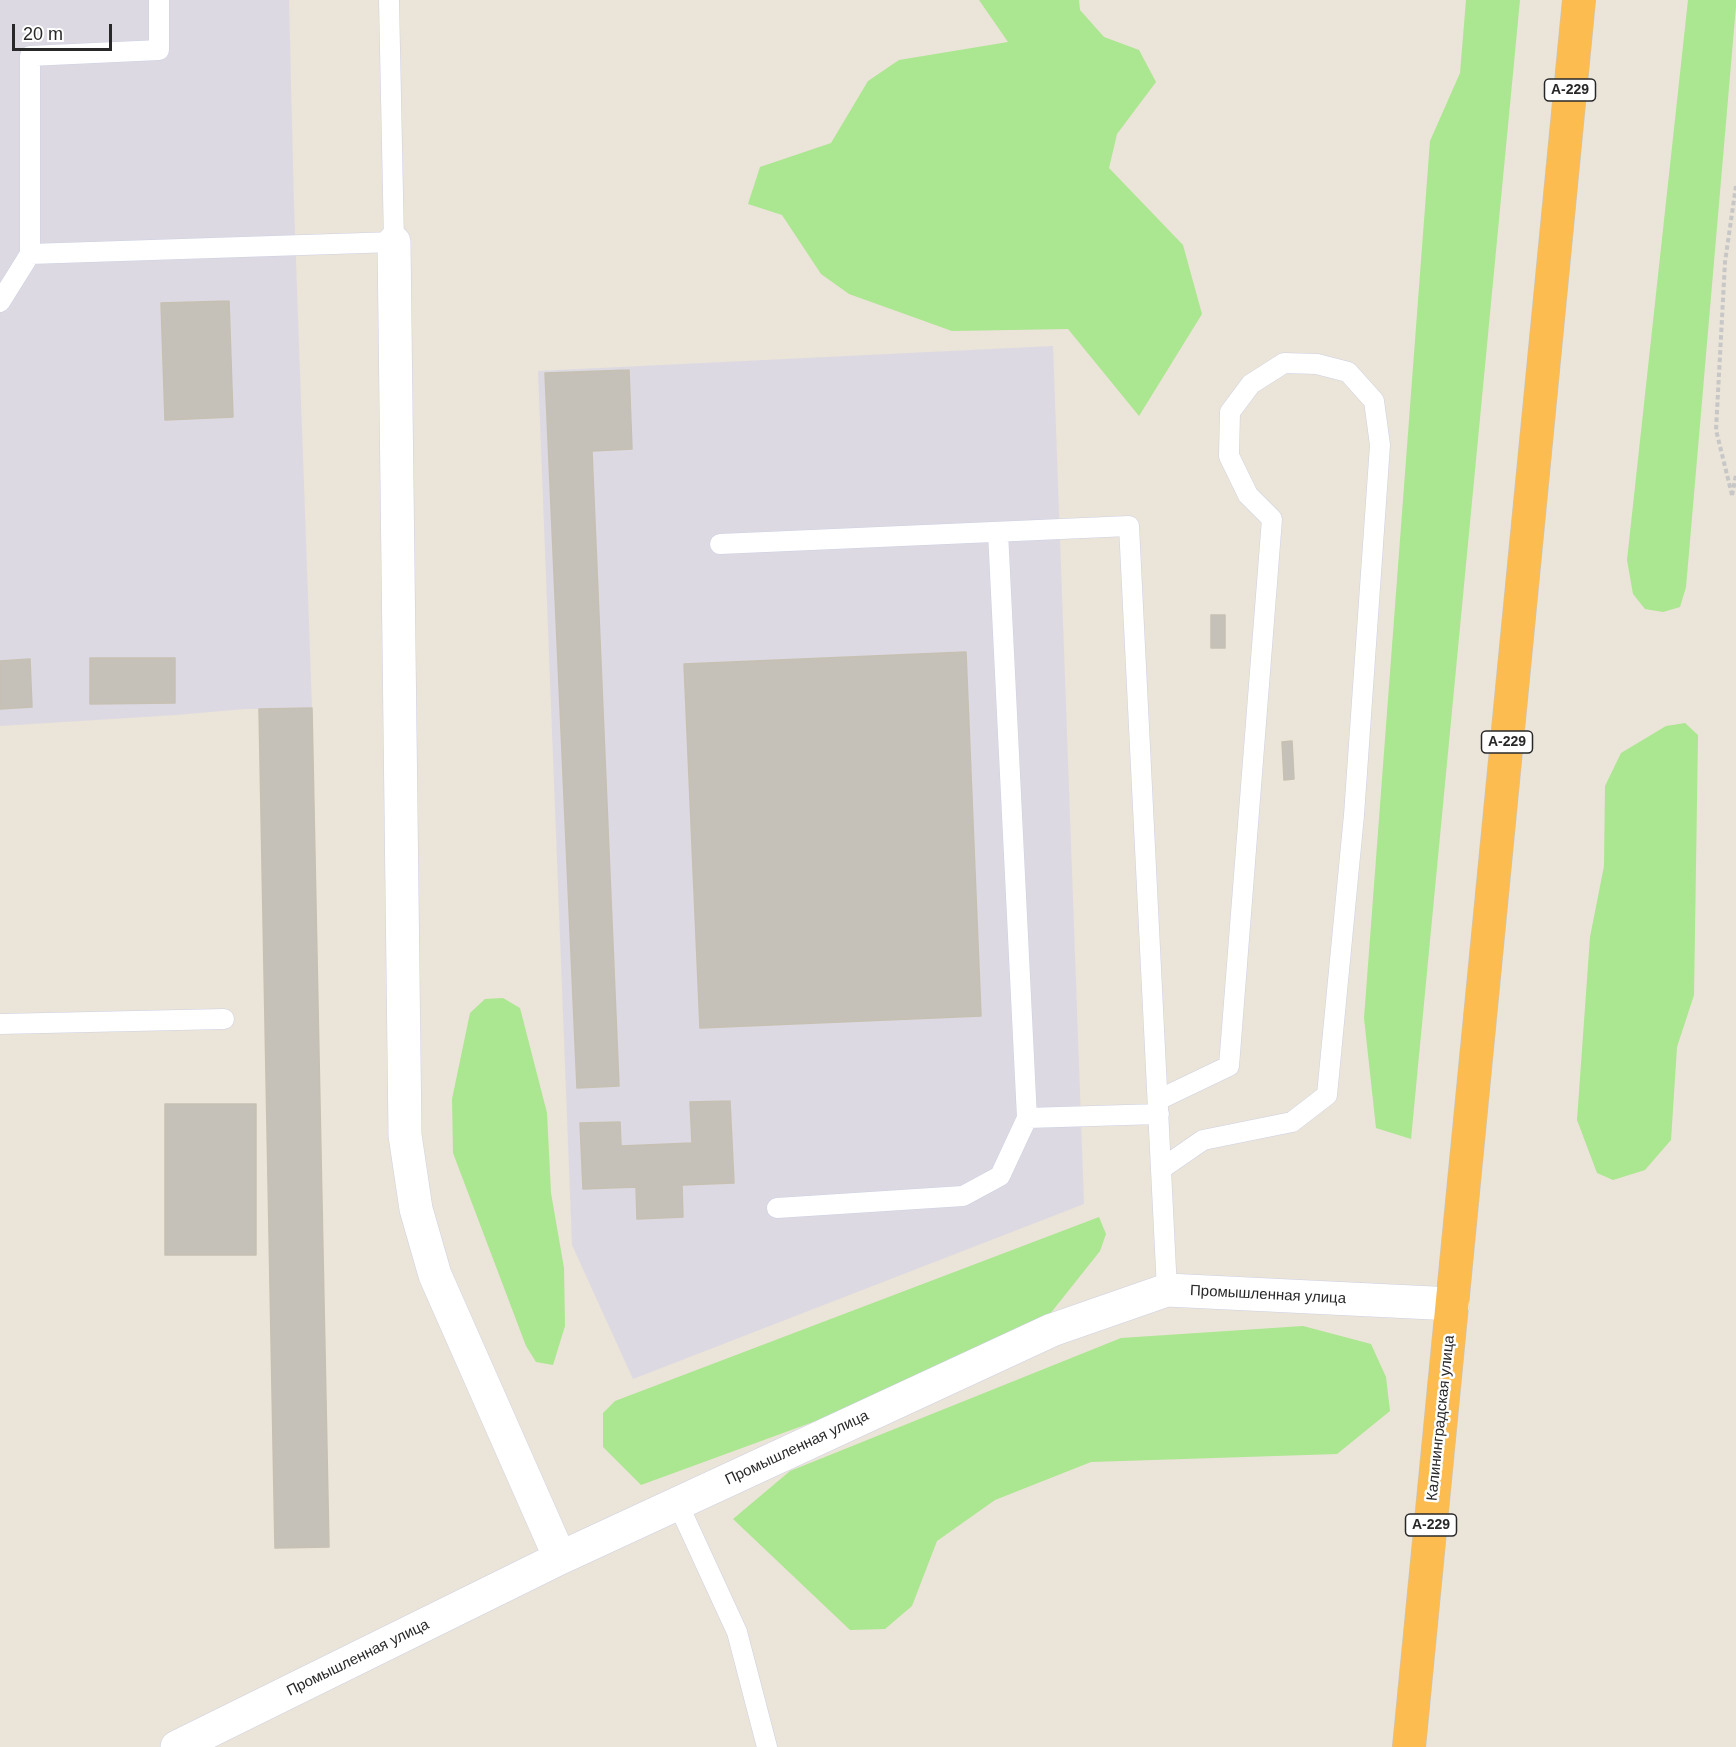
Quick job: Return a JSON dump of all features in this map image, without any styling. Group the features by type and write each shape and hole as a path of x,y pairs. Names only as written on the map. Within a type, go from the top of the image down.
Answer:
{"highway":[{"name":"А-229","path":"1452,1304 1579,0"},
{"name":"Калининградская улица","path":"1409,1747 1452,1304"}],"street":[{"path":"394,242 405,1136 416,1209 435,1275 561,1558"},
{"name":"Промышленная улица","path":"177,1747 561,1558 1052,1330 1167,1290 1452,1304"}],"lane":[{"path":"0,302 30,254 30,56 159,50 159,0"},
{"path":"30,254 394,242 389,0"},
{"path":"1027,1118 1158,1107 1229,1066 1272,519 1248,495 1229,456 1230,412 1251,384 1284,363 1317,364 1348,372 1374,401 1380,445 1354,815 1327,1095 1292,1122 1203,1140 1161,1169"},
{"path":"720,544 1129,526 1167,1290"},
{"path":"777,1208 963,1196 1000,1176 1027,1118 998,532"},
{"path":"0,1024 224,1019"},
{"path":"678,1504 737,1632 767,1747"}],"path":[{"path":"1736,186 1725,262 1716,430 1732,495 1736,475"}],"shaded area":[{"path":"0,0 289,0 312,708 245,709 0,726"},
{"path":"1053,346 1084,1204 633,1379 572,1245 538,371"}],"green space":[{"path":"979,0 1079,0 1080,10 1104,37 1139,50 1156,82 1117,134 1109,168 1183,245 1202,314 1139,416 1068,329 952,331 849,294 821,274 782,215 748,204 760,167 831,143 868,81 899,60 1008,42"},
{"path":"1466,0 1520,0 1411,1139 1376,1128 1364,1018 1430,141 1460,73"},
{"path":"1688,0 1736,0 1736,6 1686,587 1680,607 1663,612 1645,609 1633,594 1627,560"},
{"path":"1685,723 1698,735 1694,995 1677,1047 1671,1140 1645,1170 1613,1180 1597,1173 1577,1120 1590,937 1604,866 1605,786 1621,753 1666,726"},
{"path":"503,998 520,1008 547,1113 551,1193 564,1268 565,1326 553,1365 536,1362 526,1346 453,1153 452,1099 470,1013 485,999"},
{"path":"1099,1217 1106,1234 1100,1251 1042,1324 854,1407 641,1485 603,1447 603,1413 615,1401"},
{"path":"1303,1326 1371,1344 1386,1377 1390,1411 1337,1454 1091,1462 995,1500 937,1541 912,1606 885,1629 850,1630 733,1519 790,1471 1121,1338"}],"building":[{"path":"229,301 233,417 165,420 161,303"},
{"path":"629,370 632,449 592,451 619,1086 577,1088 545,373"},
{"path":"1211,615 1225,615 1225,648 1211,648"},
{"path":"966,652 981,1016 700,1028 684,664"},
{"path":"90,658 175,658 175,703 90,704"},
{"path":"30,659 32,707 0,709 0,661"},
{"path":"312,708 329,1547 275,1548 259,709"},
{"path":"1292,741 1294,779 1284,780 1282,742"},
{"path":"730,1101 734,1183 682,1185 683,1217 637,1219 636,1187 583,1189 580,1123 620,1122 621,1146 692,1143 690,1102"},
{"path":"165,1104 256,1104 256,1255 165,1255"}]}
